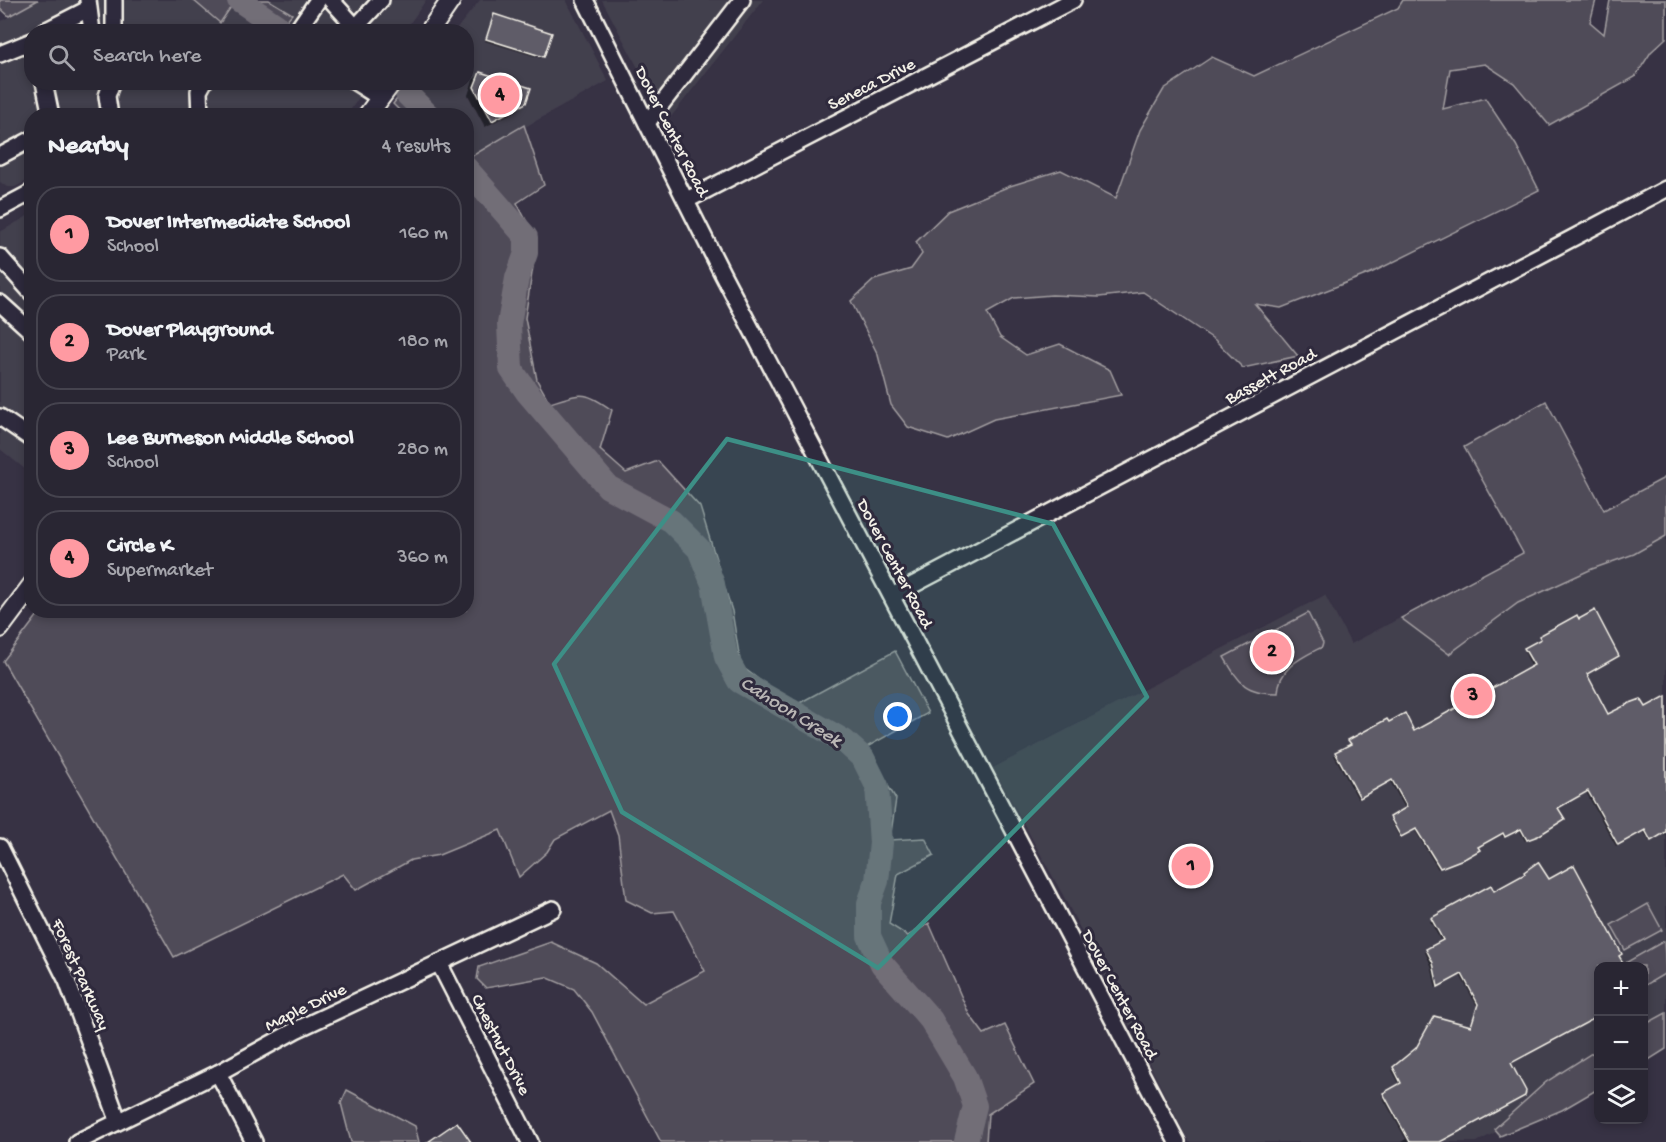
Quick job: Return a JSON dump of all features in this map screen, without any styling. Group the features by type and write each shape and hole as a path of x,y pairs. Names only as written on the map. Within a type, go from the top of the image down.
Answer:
{"main road":[{"path":"434,24 449,1"},
{"path":"373,108 386,90"},
{"path":"0,628 24,596"}],"street":[{"path":"114,0 114,24"},
{"path":"302,24 318,0"},
{"path":"331,0 353,24"},
{"path":"362,24 381,0"},
{"name":"Dover Center Road","path":"585,0 892,597 1177,1142"},
{"path":"647,123 742,0"},
{"name":"Seneca Drive","path":"687,200 1073,0"},
{"path":"56,24 88,5 91,24"},
{"path":"0,54 24,44"},
{"path":"46,90 49,108"},
{"path":"109,90 107,96 109,108"},
{"path":"199,90 200,108"},
{"path":"368,90 380,98"},
{"path":"0,156 24,143"},
{"name":"Bassett Road","path":"892,597 1666,189"},
{"path":"0,209 24,196"},
{"path":"0,257 24,284"},
{"path":"0,303 24,325"},
{"path":"0,417 24,434"},
{"name":"Forest Parkway","path":"0,847 68,981 118,1120"},
{"name":"Maple Drive","path":"77,1142 218,1072 296,1030 552,909"},
{"name":"Chestnut Drive","path":"439,963 530,1142"},
{"path":"218,1072 254,1142"}],"highlighted area":[{"path":"727,439 1053,524 1147,697 878,968 622,812 554,664"}],"shaded area":[{"path":"0,0 38,0 9,16 0,8"},
{"path":"38,0 193,0 220,22 232,4 255,24 24,24 24,90 364,90 352,108 24,108 24,182 15,187 7,187 0,182 0,22"},
{"path":"193,0 269,0 292,14 283,24 255,24 233,4 220,23"},
{"path":"269,0 426,0 410,24 283,24 291,14"},
{"path":"480,0 566,0 608,81 474,155 474,108 425,108 410,90 474,90 474,24 461,24"},
{"path":"602,0 763,0 670,118 650,81 645,81"},
{"path":"1403,0 1596,0 1590,22 1604,34 1610,0 1666,0 1666,38 1651,52 1635,77 1549,125 1514,83 1485,64 1450,69 1443,109 1485,98 1516,145 1539,190 1371,273 1281,308 1255,304 1298,356 1243,368 1215,340 1143,292 1099,297 1052,295 1014,298 987,313 1000,337 1026,355 1060,344 1110,370 1121,395 994,419 948,440 908,427 891,405 878,355 851,301 874,280 911,269 922,254 916,242 948,211 1010,186 1061,170 1116,198 1140,130 1164,89 1212,57 1254,76 1398,8"},
{"path":"404,90 410,90 425,108 397,108 393,104"},
{"path":"524,125 544,185 517,203 537,241 525,318 537,380 550,403 582,395 595,399 612,410 600,450 626,473 658,461 700,507 732,611 741,666 794,706 895,651 928,713 865,748 896,799 890,840 925,838 934,855 898,874 889,924 908,936 929,923 969,1014 984,1034 1005,1025 1034,1084 988,1114 986,1142 661,1142 592,1012 574,989 546,977 486,988 477,979 479,967 551,942 596,963 643,1004 705,971 674,911 652,913 626,900 618,835 609,810 555,839 547,852 519,877 500,830 439,855 411,860 356,890 343,874 174,957 3,661 36,618 474,618 474,155"},
{"path":"24,218 24,468 0,449 0,232"},
{"path":"1546,401 1604,510 1666,477 1666,536 1634,554 1592,569 1518,603 1449,654 1401,618 1523,553 1464,447"},
{"path":"1666,477 1666,1040 1648,1050 1648,962 1594,962 1594,1079 1477,1142 1189,1142 1064,897 993,768 1325,595 1351,644"},
{"path":"1308,613 1323,643 1322,647 1292,664 1282,676 1278,693 1251,689 1239,680 1224,657"},
{"path":"1648,904 1662,930 1625,950 1611,925"},
{"path":"1664,941 1666,973 1648,984 1648,962 1627,962"},
{"path":"1666,1013 1666,1049 1648,1060 1648,1023"},
{"path":"1594,1052 1594,1091 1562,1110 1500,1136 1494,1129 1546,1082"},
{"path":"347,1090 415,1126 419,1142 351,1142 341,1103"}],"building":[{"path":"494,14 552,33 544,57 486,39"},
{"path":"480,72 531,88 526,103 492,121 474,87"},
{"path":"1595,610 1619,656 1587,674 1608,714 1641,699 1646,707 1666,696 1666,832 1651,841 1645,830 1618,845 1588,791 1558,808 1565,819 1538,836 1527,840 1521,829 1505,837 1503,833 1478,847 1480,850 1466,858 1440,868 1416,829 1401,837 1390,817 1407,807 1392,780 1360,798 1335,752 1351,744 1348,740 1387,719 1389,722 1405,713 1414,731 1534,665 1524,648 1541,639 1539,636 1577,615 1579,619"},
{"path":"1538,862 1549,879 1574,865 1622,954 1619,956 1623,962 1594,962 1594,1019 1511,1063 1526,1091 1525,1096 1440,1142 1410,1142 1383,1093 1401,1083 1393,1067 1416,1048 1434,1016 1471,1026 1478,1004 1462,974 1438,987 1433,963 1426,949 1443,940 1431,918 1491,885 1494,891 1525,874 1524,872"},
{"path":"457,1122 471,1142 428,1142"}],"waterway":[{"name":"Cahoon Creek","path":"239,0 274,24"},
{"name":"Cahoon Creek","path":"407,94 421,108"},
{"name":"Cahoon Creek","path":"474,177 526,237 526,253 517,278 509,324 511,369 527,392 608,487 671,521 699,549 713,584 726,657 739,681 844,741 863,758 877,786 881,843 877,881 869,903 869,936 882,964 931,1020 965,1077 975,1106 966,1142"}],"place":[{"name":"Circle K","path":"500,95"},
{"name":"Dover Playground","path":"1272,652"},
{"name":"Lee Burneson Middle School","path":"1473,696"},
{"name":"Dover Intermediate School","path":"1191,866"}]}
